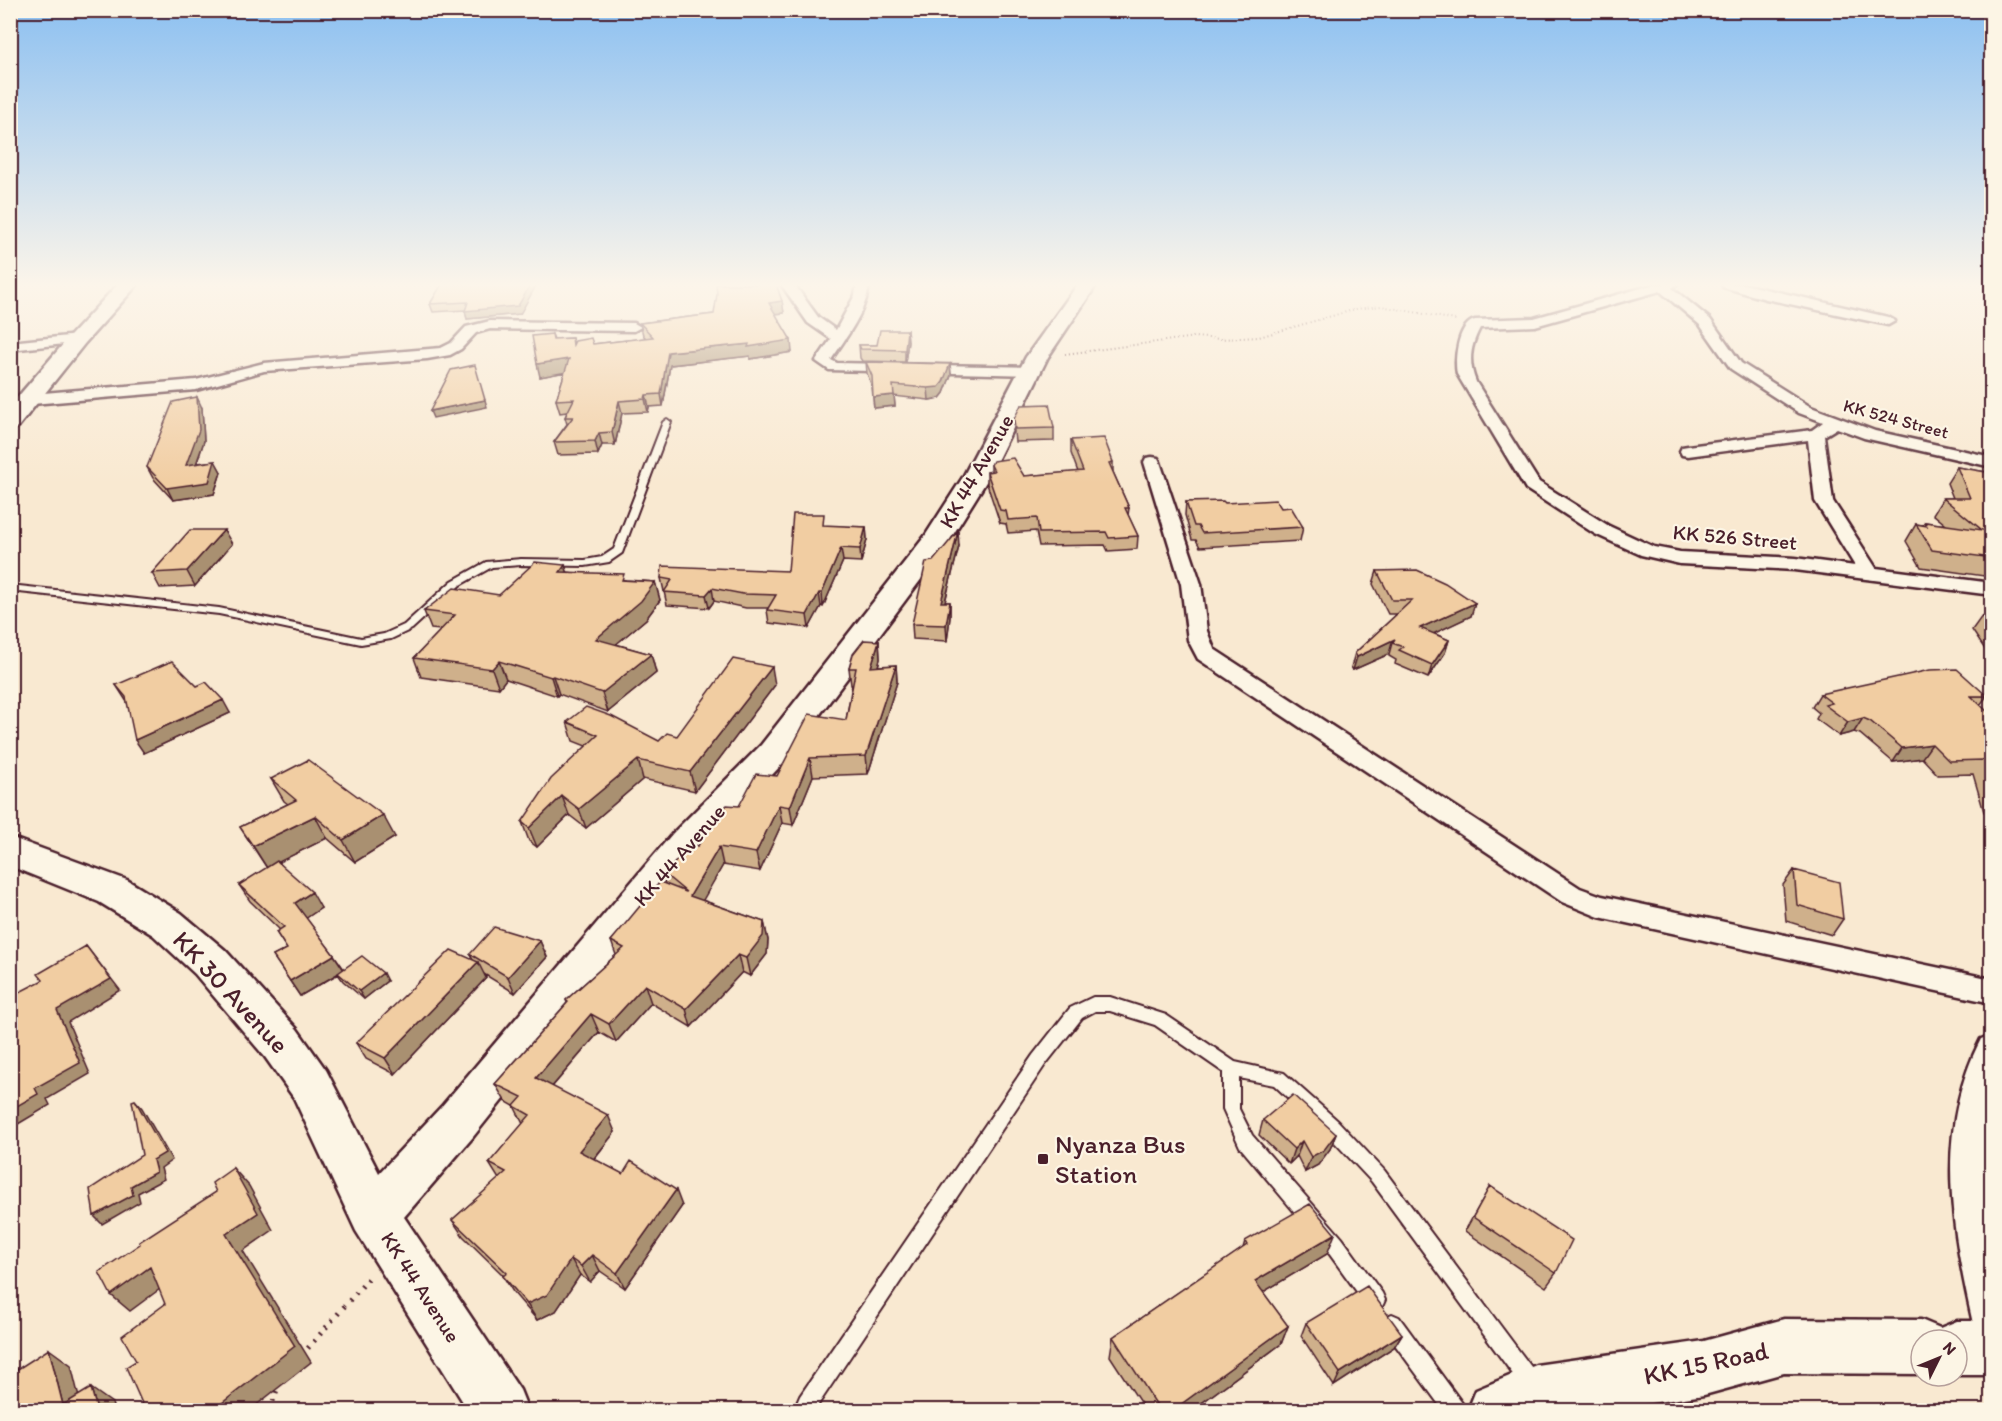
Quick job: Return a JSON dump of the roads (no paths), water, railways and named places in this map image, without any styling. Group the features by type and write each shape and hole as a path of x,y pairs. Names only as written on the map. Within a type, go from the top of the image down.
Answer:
{"main road":[{"path":"10,422 32,399 69,350"},
{"name":"KK 44 Avenue","path":"500,1410 385,1232 457,1122 686,843 773,753 936,540 976,477 1044,350"},
{"name":"KK 30 Avenue","path":"10,852 113,891 166,924 210,962 281,1042 310,1084 385,1232"},
{"name":"KK 15 Road","path":"1528,1405 1704,1368 1784,1346 1909,1347"},
{"path":"1969,1348 1992,1348"}],"street":[{"path":"32,399 196,385 264,367 427,355 448,350"},
{"path":"830,350 823,361 834,367 1035,364"},
{"name":"KK 526 Street","path":"1463,350 1460,358 1468,382 1532,484 1565,508 1602,530 1648,550 1680,558 1795,564 1992,589"},
{"name":"KK 524 Street","path":"1725,350 1736,366 1805,411 1833,423 1870,435 1992,462"},
{"path":"1688,451 1816,434 1833,423"},
{"path":"1816,434 1820,483 1824,501 1869,573"},
{"path":"1152,462 1195,603 1197,639 1206,654 1571,895 1599,906 1992,991"},
{"path":"1992,1048 1976,1085 1967,1140 1968,1193 1978,1272 1992,1328"}],"lane":[{"path":"10,588 219,611 362,642 387,637 408,627 456,583 490,564 585,563 605,560 618,551 667,422"},
{"path":"809,1410 807,1403 1039,1060 1076,1012 1094,1004 1110,1004 1160,1020 1231,1069 1278,1078 1348,1143 1378,1176 1528,1405"},
{"path":"1231,1069 1231,1109 1246,1142 1335,1245 1455,1410"}],"place":[{"name":"Nyanza Bus Station","path":"1043,1159"}]}
